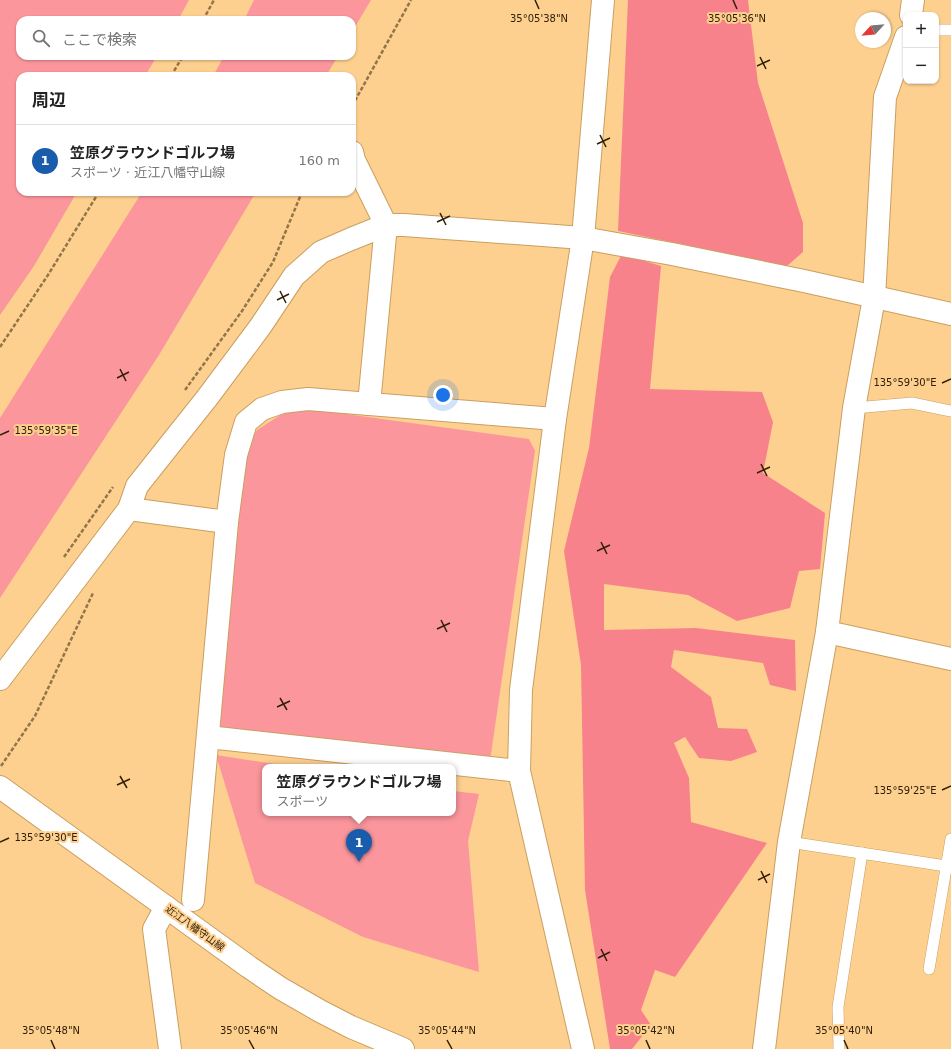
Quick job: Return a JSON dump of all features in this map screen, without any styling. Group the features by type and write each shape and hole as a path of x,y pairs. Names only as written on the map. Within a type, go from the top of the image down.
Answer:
{"street":[{"path":"582,1049 519,771 521,690 555,419 583,238 603,0"},
{"path":"911,12 913,0"},
{"path":"764,1049 789,842 827,632 854,408 874,298 885,97 903,46"},
{"path":"356,164 386,225 369,404"},
{"path":"0,679 129,509 137,486 207,398 260,327 294,276 321,252 386,225 583,238 672,254 804,281 874,298 951,314"},
{"path":"193,900 227,522 236,455 246,422 262,409 282,402 308,399 555,419"},
{"path":"129,509 227,522"},
{"path":"827,632 951,659"},
{"path":"208,737 455,764"},
{"path":"456,764 519,771"},
{"name":"近江八幡守山線","path":"0,787 280,988 351,1027 403,1049"},
{"path":"166,907 154,929 170,1049"}],"lane":[{"path":"939,30 951,30"},
{"path":"854,408 912,403 951,411"},
{"path":"929,969 951,839"},
{"path":"789,842 946,866"},
{"path":"839,1049 838,1007 862,853"}],"path":[{"path":"205,16 214,0"},
{"path":"356,99 411,0"},
{"path":"173,72 180,60"},
{"path":"0,346 48,275 97,196"},
{"path":"0,768 35,716 96,588"}],"shaded area":[{"path":"0,0 189,0 180,16 16,16 16,60 155,60 147,72 16,72 16,196 75,196 34,266 0,315"},
{"path":"254,0 371,0 356,25 356,16 246,16"},
{"path":"628,0 748,0 758,83 803,223 803,252 787,266 618,231"},
{"path":"222,60 336,60 328,72 215,72"},
{"path":"139,196 254,196 159,355 0,598 0,418"},
{"path":"622,254 661,266 650,389 762,392 773,422 763,473 825,513 820,569 799,571 790,608 737,621 688,595 604,584 604,630 696,628 795,640 796,691 770,685 763,663 674,650 671,667 711,697 718,728 747,729 757,752 731,761 699,758 685,737 674,743 689,778 691,822 767,843 675,977 655,970 641,1010 651,1025 632,1049 610,1049 585,890 581,665 564,551 589,448 610,277"},
{"path":"309,409 529,439 535,451 490,761 224,734 218,725 243,452 257,430 282,414"},
{"path":"216,755 274,764 262,764 262,816 456,816 456,791 479,794 468,841 479,972 363,937 255,883"}],"place":[{"name":"笠原グラウンドゴルフ場","path":"359,862"}]}
